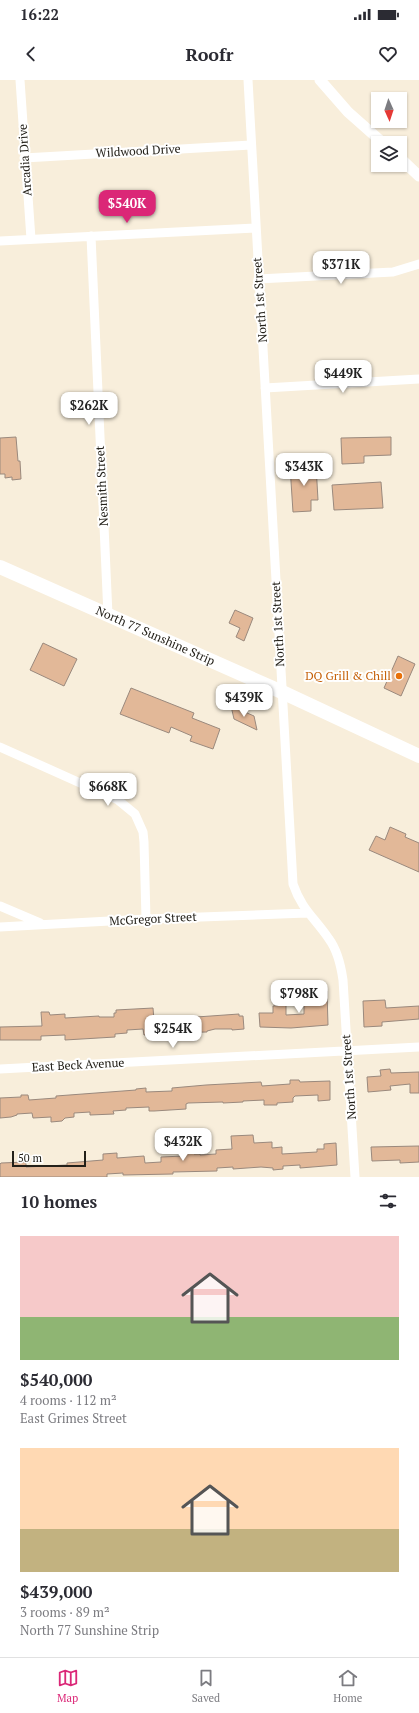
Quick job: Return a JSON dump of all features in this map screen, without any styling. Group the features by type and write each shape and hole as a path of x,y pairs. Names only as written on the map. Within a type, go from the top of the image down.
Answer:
{"main road":[{"name":"North 77 Sunshine Strip","path":"0,567 282,692 419,756"}],"street":[{"name":"Arcadia Drive","path":"20,80 24,158 31,239"},
{"name":"North 1st Street","path":"248,80 293,884 297,897 307,913 330,939 340,964 343,980 355,1177"},
{"path":"320,80 348,112 375,136"},
{"name":"Wildwood Drive","path":"24,158 251,145"},
{"path":"407,165 419,176"},
{"path":"0,241 256,228"},
{"name":"Nesmith Street","path":"91,236 108,615"},
{"path":"258,279 393,272 419,264"},
{"path":"266,388 419,379"},
{"path":"0,746 118,800 135,814 143,837 146,918"},
{"path":"0,906 43,924"},
{"name":"McGregor Street","path":"0,927 146,918 307,913"},
{"name":"East Beck Avenue","path":"0,1069 419,1047"}],"building":[{"path":"16,437 21,479 12,480 12,477 5,478 5,474 0,474 0,438"},
{"path":"391,437 391,455 364,456 364,463 342,464 341,438"},
{"path":"316,465 318,500 311,500 311,511 293,512 290,466"},
{"path":"381,482 383,508 334,510 332,485"},
{"path":"235,610 253,618 244,641 236,637 240,628 229,623"},
{"path":"43,643 77,659 64,686 30,670"},
{"name":"DQ Grill & Chill","path":"398,656 415,664 401,696 384,688"},
{"path":"131,688 194,713 192,718 220,729 213,749 190,741 192,736 171,727 169,733 120,714"},
{"path":"231,706 254,716 257,730 234,719"},
{"path":"390,827 406,834 405,837 419,843 419,872 369,850 376,836 385,840"},
{"path":"327,991 328,1025 291,1028 260,1027 259,1013 273,1013 273,1006 286,1005 286,1015 304,1014 304,992"},
{"path":"385,1000 386,1008 419,1006 419,1019 382,1022 382,1026 364,1027 363,1001"},
{"path":"153,1008 154,1020 239,1014 239,1016 243,1016 244,1029 215,1029 207,1032 155,1033 155,1035 144,1035 143,1029 127,1030 127,1033 115,1034 115,1037 65,1040 65,1035 41,1036 41,1040 0,1040 0,1027 42,1026 41,1012 49,1012 50,1015 65,1014 65,1018 99,1016 114,1017 116,1010"},
{"path":"390,1069 391,1073 419,1072 419,1093 410,1093 410,1084 390,1086 391,1090 368,1092 367,1077 381,1076 380,1070"},
{"path":"290,1080 299,1080 300,1082 330,1081 330,1100 318,1101 318,1095 295,1096 293,1098 293,1102 277,1103 277,1105 264,1105 264,1100 223,1103 188,1103 186,1104 186,1109 149,1111 149,1107 126,1108 126,1110 113,1111 114,1114 90,1115 90,1112 74,1113 74,1117 65,1118 62,1121 51,1122 51,1117 33,1118 32,1113 17,1114 11,1117 0,1118 0,1098 21,1097 21,1095 28,1095 29,1100 56,1098 56,1096 146,1088 146,1092 172,1091 172,1088 206,1085 261,1082 262,1086 290,1084"},
{"path":"253,1135 254,1143 272,1142 272,1148 282,1147 282,1154 317,1152 317,1149 324,1149 324,1144 336,1143 337,1165 300,1168 300,1165 283,1166 283,1169 273,1170 273,1168 261,1167 233,1169 233,1167 217,1168 217,1171 173,1172 173,1174 107,1174 107,1177 0,1177 1,1163 26,1162 26,1167 67,1165 67,1163 103,1160 103,1154 117,1153 117,1158 144,1156 145,1163 161,1162 161,1157 184,1156 184,1153 194,1153 200,1155 216,1154 216,1150 232,1149 231,1136"},
{"path":"419,1146 419,1162 400,1163 400,1160 372,1161 371,1147"}],"place":[{"name":"DQ Grill & Chill","path":"399,676"}]}
